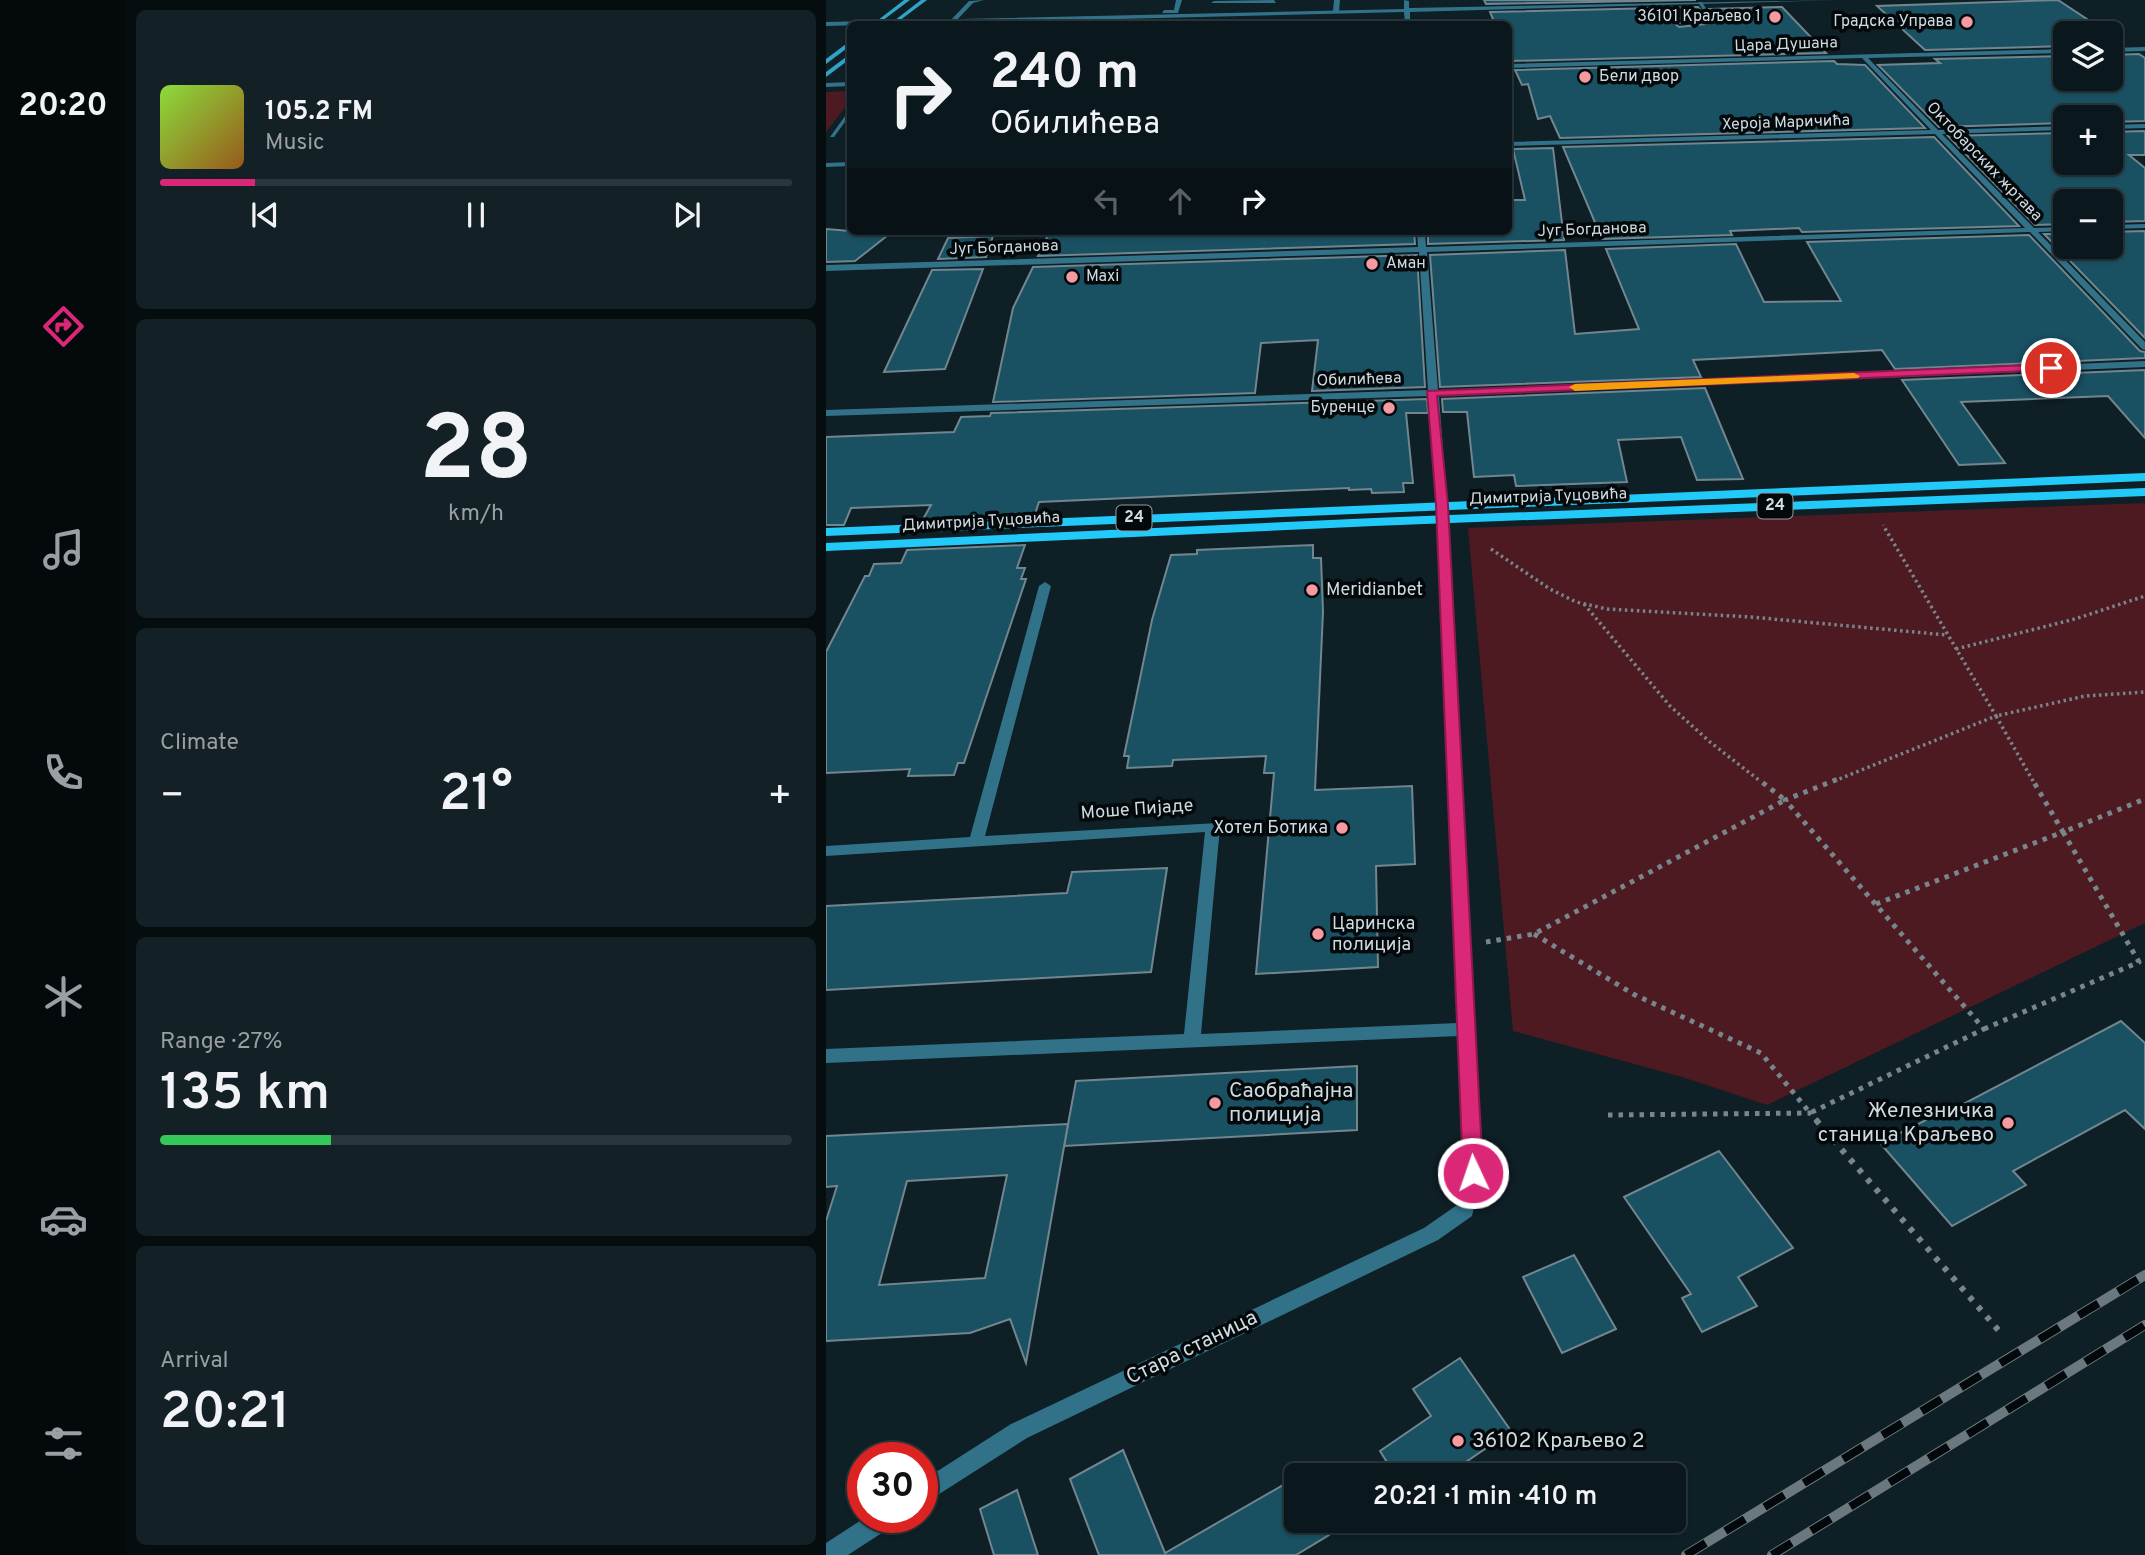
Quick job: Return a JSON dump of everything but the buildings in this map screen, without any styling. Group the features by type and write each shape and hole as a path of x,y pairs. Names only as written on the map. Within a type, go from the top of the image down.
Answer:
{"main road":[{"path":"881,21 907,0"},
{"path":"897,21 924,0"},
{"path":"826,62 847,45"},
{"path":"826,75 847,58"},
{"name":"Димитрија Туцовића","path":"826,547 1442,512 2145,477"},
{"name":"Димитрија Туцовића","path":"826,532 2145,492"}],"street":[{"path":"958,21 971,2 981,0"},
{"path":"958,21 1176,12 1180,0"},
{"path":"1336,11 1337,0"},
{"path":"1406,0 1408,21"},
{"path":"958,21 1583,3 1702,6 1837,0"},
{"path":"1211,14 1214,2 1274,2"},
{"path":"1679,22 1713,19 1711,16"},
{"path":"826,24 847,24"},
{"path":"2123,50 2145,49"},
{"name":"Цара Душана","path":"1512,66 2053,51"},
{"name":"Октобарских жртава","path":"1864,57 2145,346"},
{"path":"826,85 847,84"},
{"path":"832,136 847,115"},
{"path":"2123,127 2145,126"},
{"name":"Хероја Маричића","path":"1512,144 2053,128"},
{"path":"826,164 847,164"},
{"path":"2123,227 2145,226"},
{"name":"Југ Богданова","path":"826,268 2053,229"},
{"path":"826,1056 1467,1029 1442,512 1421,235"},
{"name":"Обилићева","path":"826,413 1431,393 2145,364"},
{"path":"976,842 1045,586"},
{"name":"Моше Пијаде","path":"826,851 1213,827 1192,1041"},
{"name":"Стара станица","path":"938,1484 1019,1431 1431,1234 1465,1210 1473,1173 1467,1029"},
{"path":"828,1555 862,1533"}],"path":[{"path":"1608,1115 1810,1113 1984,1029 2139,962 1870,502"},
{"path":"1491,549 1550,589 1584,604 1640,613 1751,617 1947,635"},
{"path":"1956,649 2075,619 2145,596"},
{"path":"1584,604 1670,706 1710,742 1785,800 1984,1029"},
{"path":"1462,946 1534,934 1785,800 1996,716 2085,696 2145,692"},
{"path":"1876,904 2145,800"},
{"path":"1534,934 1635,995 1761,1053 2000,1332"}],"shaded area":[{"path":"847,91 847,105 826,132 826,92"},
{"path":"2145,503 2145,923 1767,1105 1682,1077 1513,1031 1468,528"}],"railway":[{"path":"1686,1555 2145,1275"},
{"path":"1772,1555 2145,1325"}],"slow traffic":[{"path":"1575,387 1854,376"}],"place":[{"name":"36101 Краљево 1","path":"1775,17"},
{"name":"Градска Управа","path":"1967,22"},
{"name":"Бели двор","path":"1585,77"},
{"name":"Аман","path":"1372,264"},
{"name":"Maxi","path":"1072,277"},
{"name":"Буренце","path":"1389,408"},
{"name":"Meridianbet","path":"1312,590"},
{"name":"Хотел Ботика","path":"1342,828"},
{"name":"Царинска полиција","path":"1318,934"},
{"name":"Саобраћајна полиција","path":"1215,1103"},
{"name":"Железничка станица Краљево","path":"2008,1123"},
{"name":"36102 Краљево 2","path":"1458,1441"}],"route":[{"path":"1473,1173 1442,505 1431,393 2051,368"}]}
